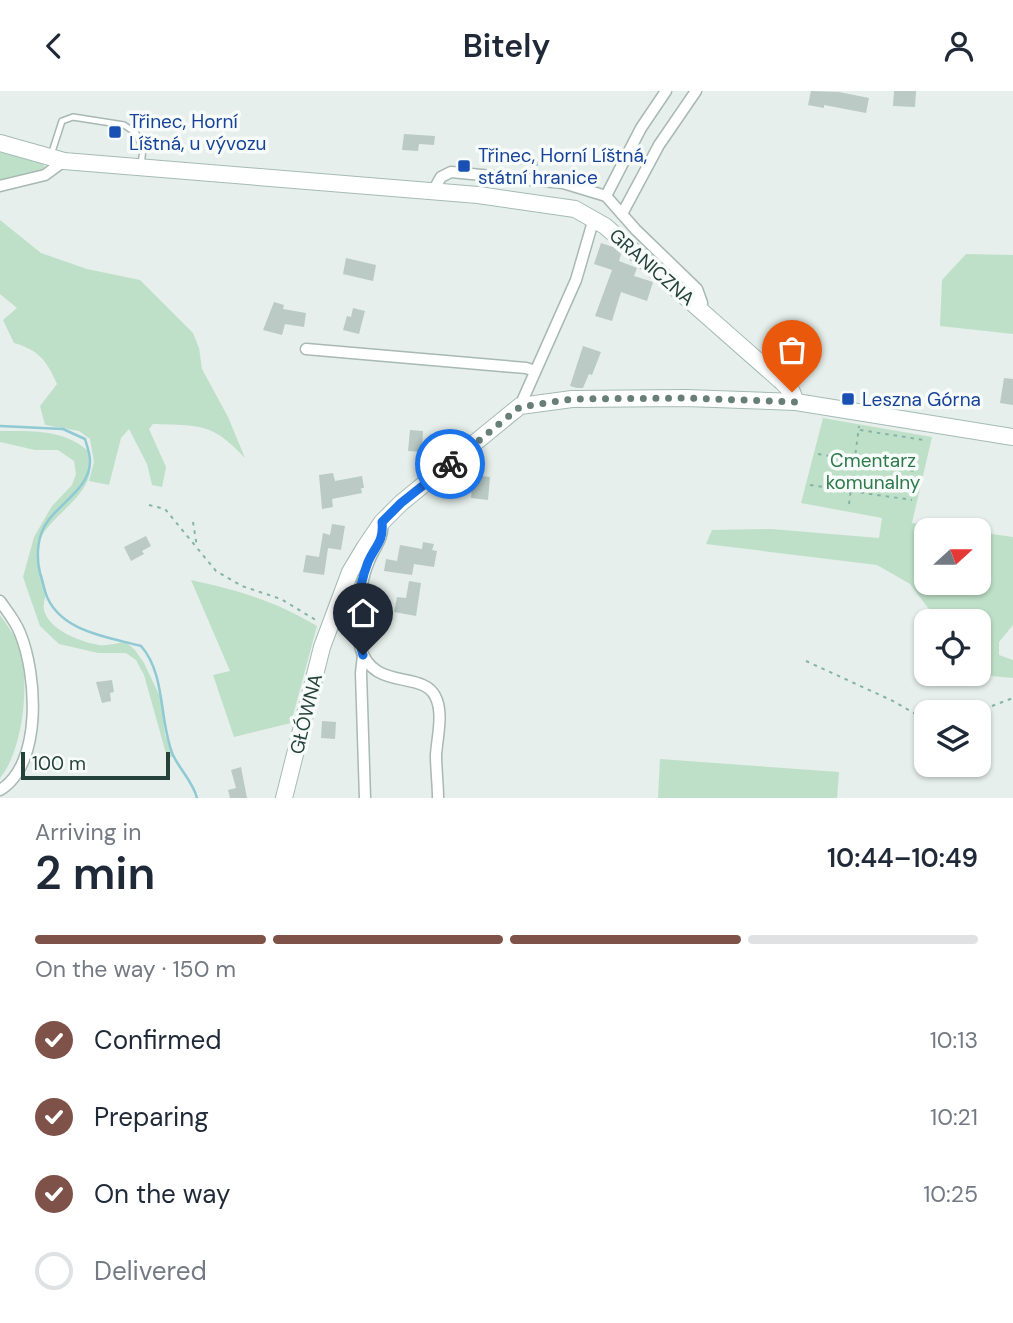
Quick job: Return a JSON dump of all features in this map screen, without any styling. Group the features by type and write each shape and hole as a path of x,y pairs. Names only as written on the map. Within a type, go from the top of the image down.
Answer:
{"street":[{"path":"606,196 641,128 666,91"},
{"path":"622,214 659,145 696,91"},
{"path":"0,143 57,160 140,169 251,175 433,191 575,209 594,218"},
{"path":"0,186 46,175 57,160"},
{"path":"433,191 441,177 451,171 563,183 606,196 697,289 702,303 699,309"},
{"path":"540,204 541,181"},
{"name":"GRANICZNA","path":"520,407 576,280 594,218 782,382 792,392 796,402"},
{"path":"306,349 526,368 535,371"},
{"path":"520,407 572,399 687,398 796,402 1013,437"},
{"name":"GŁÓWNA","path":"284,798 323,647 350,572 382,522 401,503 520,407"},
{"path":"382,522 384,535 369,559 362,579 359,642 371,667 384,675 422,685 435,695 439,707 436,757 438,798"},
{"path":"0,601 20,632 32,684 33,701 22,765 12,782 0,790"},
{"path":"363,655 361,673 365,798"}],"lane":[{"path":"57,160 62,121 74,117 124,125 136,133 143,149 140,169"}],"path":[{"path":"849,504 862,411"},
{"path":"859,430 924,440"},
{"path":"818,454 915,471"},
{"path":"810,485 912,500"},
{"path":"149,505 165,509 216,571 242,586 281,599 330,628"},
{"path":"193,522 197,548"},
{"path":"806,661 914,713"},
{"path":"991,706 1013,698"}],"green space":[{"path":"0,151 42,163 45,167 30,177 0,180"},
{"path":"0,220 41,253 87,269 140,280 193,333 199,348 202,369 228,417 245,458 223,438 204,428 153,424 149,429 166,467 162,487 152,485 147,464 129,429 121,438 109,485 89,481 94,462 90,439 79,431 45,425 40,406 57,384 41,357 14,343 3,320 17,308 0,294"},
{"path":"966,254 1013,255 1013,334 940,326 942,280"},
{"name":"Cmentarz komunalny","path":"823,418 932,437 912,523 914,589 910,584 877,565 706,544 712,530 771,529 879,538 882,518 801,503"},
{"path":"0,431 34,431 57,435 78,443 87,450 90,465 88,479 82,491 43,533 38,545 38,561 46,590 45,613 60,630 76,638 99,645 126,642 135,650 163,703 165,735 173,757 167,757 144,675 136,660 126,653 98,653 59,644 40,626 23,577 34,537 52,506 72,485 76,474 74,461 58,450 35,450 0,442"},
{"path":"991,534 1013,537 1013,625 999,642 999,655 1013,660 1013,678 991,676 991,609 929,609 918,595 991,595"},
{"path":"191,580 256,597 317,626 291,723 234,737 213,675 230,671"},
{"path":"0,615 18,642 24,674 24,693 15,749 0,778"},
{"path":"660,759 839,772 837,798 658,798"}],"building":[{"path":"811,91 839,92 869,98 866,113 824,105 824,108 808,105"},
{"path":"894,91 916,91 915,107 893,106"},
{"path":"404,134 435,136 434,145 419,144 418,151 402,150"},
{"path":"486,152 539,157 538,166 485,161"},
{"path":"601,243 613,247 621,254 619,261 637,268 634,276 653,282 647,301 621,292 612,321 595,316 612,270 594,264"},
{"path":"346,258 376,265 373,281 343,274"},
{"path":"274,302 284,305 283,309 306,313 304,327 285,324 282,335 263,330"},
{"path":"353,308 365,311 359,334 343,330 347,316 351,317"},
{"path":"583,346 601,352 592,375 589,374 583,388 577,388 570,386"},
{"path":"1004,378 1013,379 1013,405 1000,403"},
{"path":"410,430 423,431 422,452 408,451"},
{"path":"333,473 335,481 362,476 364,488 361,488 362,493 332,499 333,507 322,509 319,475"},
{"path":"473,475 490,477 488,500 471,498"},
{"path":"332,524 345,526 341,550 328,548 324,575 303,572 306,555 319,557 323,533 330,535"},
{"path":"146,536 151,546 142,551 144,554 131,561 124,547"},
{"path":"423,542 434,544 432,550 437,551 434,567 414,564 412,575 384,571 386,559 397,561 400,545 422,549"},
{"path":"409,581 421,583 416,616 394,612 397,597 406,598"},
{"path":"112,680 114,692 110,693 111,701 102,703 96,682"},
{"path":"322,721 336,722 335,739 321,738"},
{"path":"241,767 247,798 230,798 228,790 236,788 231,770"}],"waterway":[{"path":"0,426 63,429 85,439 90,460 86,478 48,521 40,539 39,566 45,593 55,610 76,626 101,636 141,646 155,670 173,755 197,798"}],"way so far":[{"path":"450,464 520,407 572,399 687,398 796,402 792,392"}],"place":[{"name":"Třinec, Horní Líštná, u vývozu","path":"115,132"},
{"name":"Třinec, Horní Líštná, státní hranice","path":"464,166"},
{"name":"Leszna Górna","path":"848,399"}],"route":[{"path":"363,655 358,625 362,579 369,559 384,535 382,522 401,503 450,464"}]}
